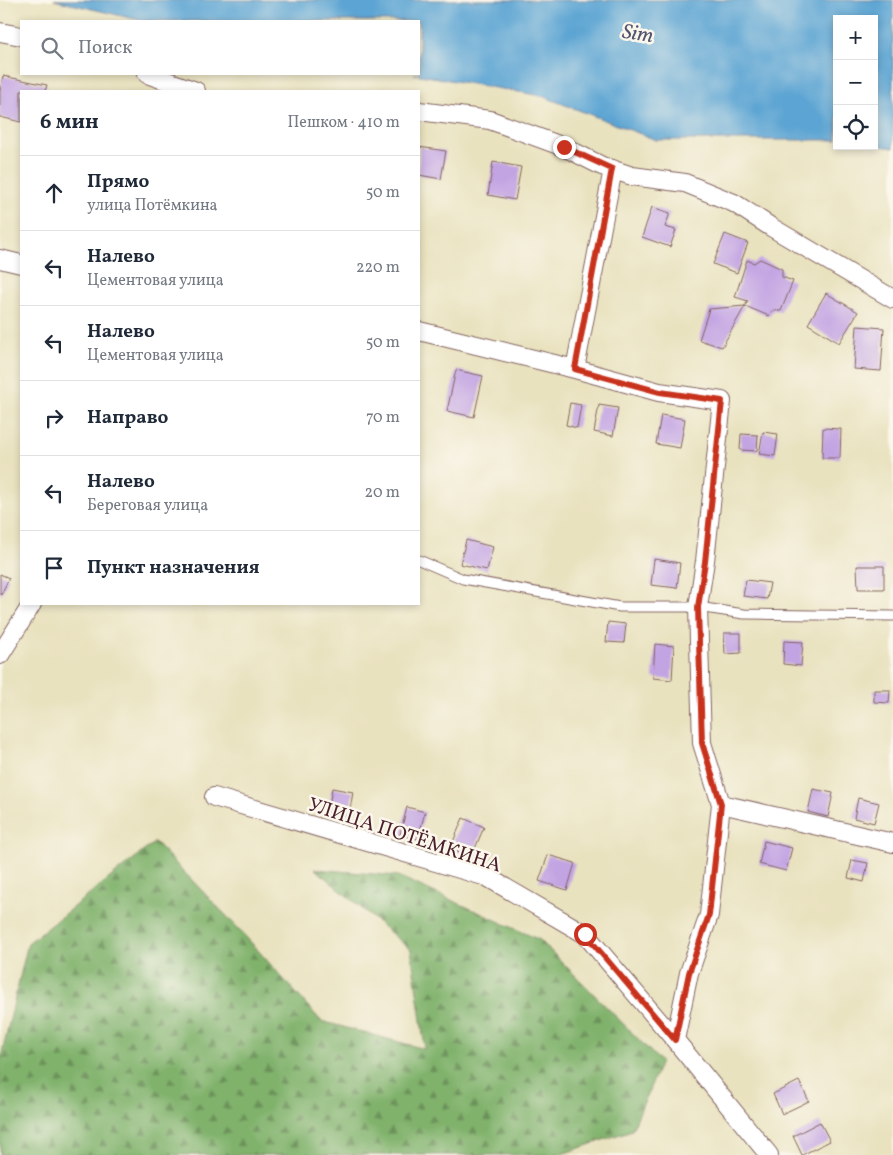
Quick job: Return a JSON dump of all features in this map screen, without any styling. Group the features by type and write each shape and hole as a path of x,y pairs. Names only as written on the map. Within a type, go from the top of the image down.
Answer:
{"street":[{"path":"0,32 20,36"},
{"path":"150,75 193,90"},
{"path":"420,111 490,120 564,147 632,176 685,182 734,203 893,300"},
{"path":"575,369 612,169"},
{"path":"0,259 20,264"},
{"path":"420,330 660,392 722,401 705,562 698,607 702,743 721,804 709,915 689,973 675,1040"},
{"path":"0,656 31,605"},
{"name":"УЛИЦА ПОТЁМКИНА","path":"214,798 486,877 585,934 675,1040 768,1155"},
{"path":"721,804 893,843"}],"lane":[{"path":"420,560 463,579 620,607 698,607 744,614 893,616"}],"green space":[{"path":"155,842 238,928 321,1021 425,1049 411,950 315,869 398,876 540,940 661,1062 632,1130 559,1155 0,1155 0,1061 28,943"}],"water":[{"name":"Sim","path":"54,0 893,0 893,148 878,146 878,15 833,15 833,140 656,140 542,96 420,75 420,20 139,20"}],"building":[{"path":"3,76 47,85 45,90 20,90 20,122 0,117 0,91"},
{"path":"420,147 446,151 441,179 420,175"},
{"path":"493,162 521,167 515,200 488,195"},
{"path":"652,207 670,213 665,227 676,230 670,247 642,237"},
{"path":"725,234 748,243 737,273 713,264"},
{"path":"760,259 782,269 782,277 793,281 781,311 773,310 769,316 745,306 748,301 735,297 747,260 754,263"},
{"path":"826,293 858,312 839,343 808,324"},
{"path":"745,306 722,347 699,340 709,309"},
{"path":"857,326 884,328 881,371 854,369"},
{"path":"456,370 483,376 474,417 447,411"},
{"path":"570,403 581,405 577,428 566,425"},
{"path":"599,405 618,408 613,436 594,432"},
{"path":"661,415 685,419 680,448 656,444"},
{"path":"823,428 841,429 840,458 822,458"},
{"path":"763,432 778,434 775,456 759,454"},
{"path":"741,434 758,435 757,451 740,450"},
{"path":"466,540 493,547 487,570 460,564"},
{"path":"654,559 680,563 677,588 651,585"},
{"path":"857,566 884,566 884,589 858,589"},
{"path":"0,574 9,578 1,595 0,595"},
{"path":"746,580 770,583 767,599 743,596"},
{"path":"608,622 626,624 624,643 606,642"},
{"path":"724,633 741,633 741,653 725,654"},
{"path":"784,641 803,642 801,666 783,664"},
{"path":"655,644 674,646 672,680 653,678"},
{"path":"874,690 890,690 889,703 874,702"},
{"path":"332,788 353,792 349,816 328,812"},
{"path":"813,789 833,793 828,817 808,812"},
{"path":"858,798 879,803 874,823 854,818"},
{"path":"407,807 425,812 418,839 400,835"},
{"path":"463,818 484,827 471,858 450,849"},
{"path":"764,841 792,848 786,871 759,864"},
{"path":"548,855 575,863 567,890 539,881"},
{"path":"852,860 868,863 864,882 848,878"},
{"path":"799,1081 809,1101 782,1114 773,1094"},
{"path":"820,1122 830,1141 802,1155 793,1136"}],"route":[{"path":"564,147 612,169 575,369 660,392 722,401 705,562 698,607 702,743 721,804 718,847 709,915 689,973 675,1040 585,934"}]}
